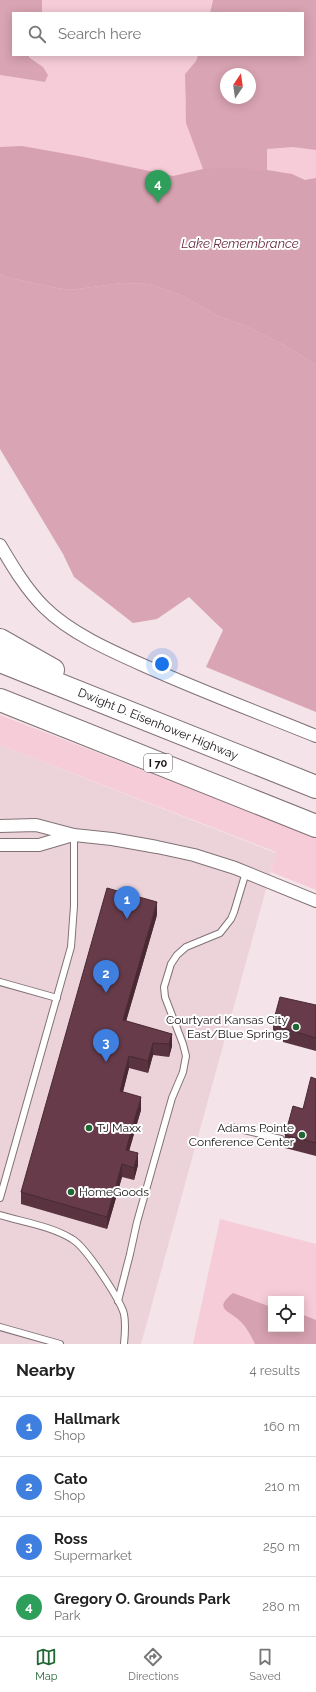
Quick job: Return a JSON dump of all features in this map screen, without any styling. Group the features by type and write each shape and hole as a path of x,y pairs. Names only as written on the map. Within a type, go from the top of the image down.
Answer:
{"highway":[{"path":"0,640 122,709"},
{"name":"Dwight D. Eisenhower Highway","path":"0,661 316,787"},
{"name":"I 70","path":"0,700 316,826"}],"street":[{"path":"0,545 16,573 44,607 74,630 109,650 172,678 316,736"},
{"path":"0,826 36,825 74,835 112,839 194,855 246,872 316,901"},
{"path":"0,845 39,845 74,835"}],"lane":[{"path":"0,1198 57,998 72,939 74,835"},
{"path":"118,1301 130,1254 136,1222 172,1098 183,1072 186,1056 165,997 164,987 170,964 186,947 220,933 231,919 246,872"},
{"path":"0,982 57,998"},
{"path":"231,1126 281,1139"},
{"path":"0,1216 57,1232 73,1239 85,1251 118,1301 124,1320 124,1344"},
{"path":"0,1327 60,1344"}],"shaded area":[{"path":"0,0 42,0 42,12 12,12 12,56 29,56 43,67 48,75 45,82 0,75"},
{"path":"42,0 213,0 210,12 42,12"},
{"path":"213,0 316,0 316,150 293,147 267,149 267,170 203,169 186,123 185,74 196,61 198,56 304,56 304,12 210,12"},
{"path":"29,56 198,56 196,61 185,74 185,105 316,107 316,390 0,282 0,75 45,82 43,67"},
{"path":"0,274 6,277 70,290 122,283 150,284 183,296 218,316 246,326 286,346 316,365 316,712 206,667 223,630 189,597 157,619 133,623 74,577 63,554 0,449"},
{"path":"0,715 316,837 316,890 271,872 276,852 0,745"},
{"path":"0,745 276,853 141,1344 0,1344"},
{"path":"220,1219 316,1244 316,1344 193,1344"}],"water":[{"name":"Lake Remembrance","path":"22,146 173,176 203,169 235,168 267,170 292,174 305,180 316,178 316,365 286,346 246,326 218,316 183,296 150,284 122,283 70,290 6,277 0,274 0,147"},
{"path":"233,1293 268,1306 268,1332 304,1332 304,1315 316,1320 316,1344 255,1344 243,1324 223,1306"}],"building":[{"path":"107,888 157,902 123,1020 172,1034 169,1044 153,1043 148,1061 129,1056 120,1091 141,1097 126,1150 138,1153 134,1168 122,1164 107,1217 21,1192"},
{"path":"280,997 316,1005 316,1038 283,1028 284,1026 273,1023"},
{"name":"Adams Pointe Conference Center","path":"311,1077 316,1079 316,1143 285,1135 293,1106 303,1109"}],"place":[{"name":"Gregory O. Grounds Park","path":"158,203"},
{"name":"Hallmark","path":"127,919"},
{"name":"Cato","path":"106,993"},
{"name":"Courtyard Kansas City East/Blue Springs","path":"296,1027"},
{"name":"Ross","path":"106,1062"},
{"name":"TJ Maxx","path":"89,1128"},
{"name":"Adams Pointe Conference Center","path":"302,1135"},
{"name":"HomeGoods","path":"71,1192"}]}
